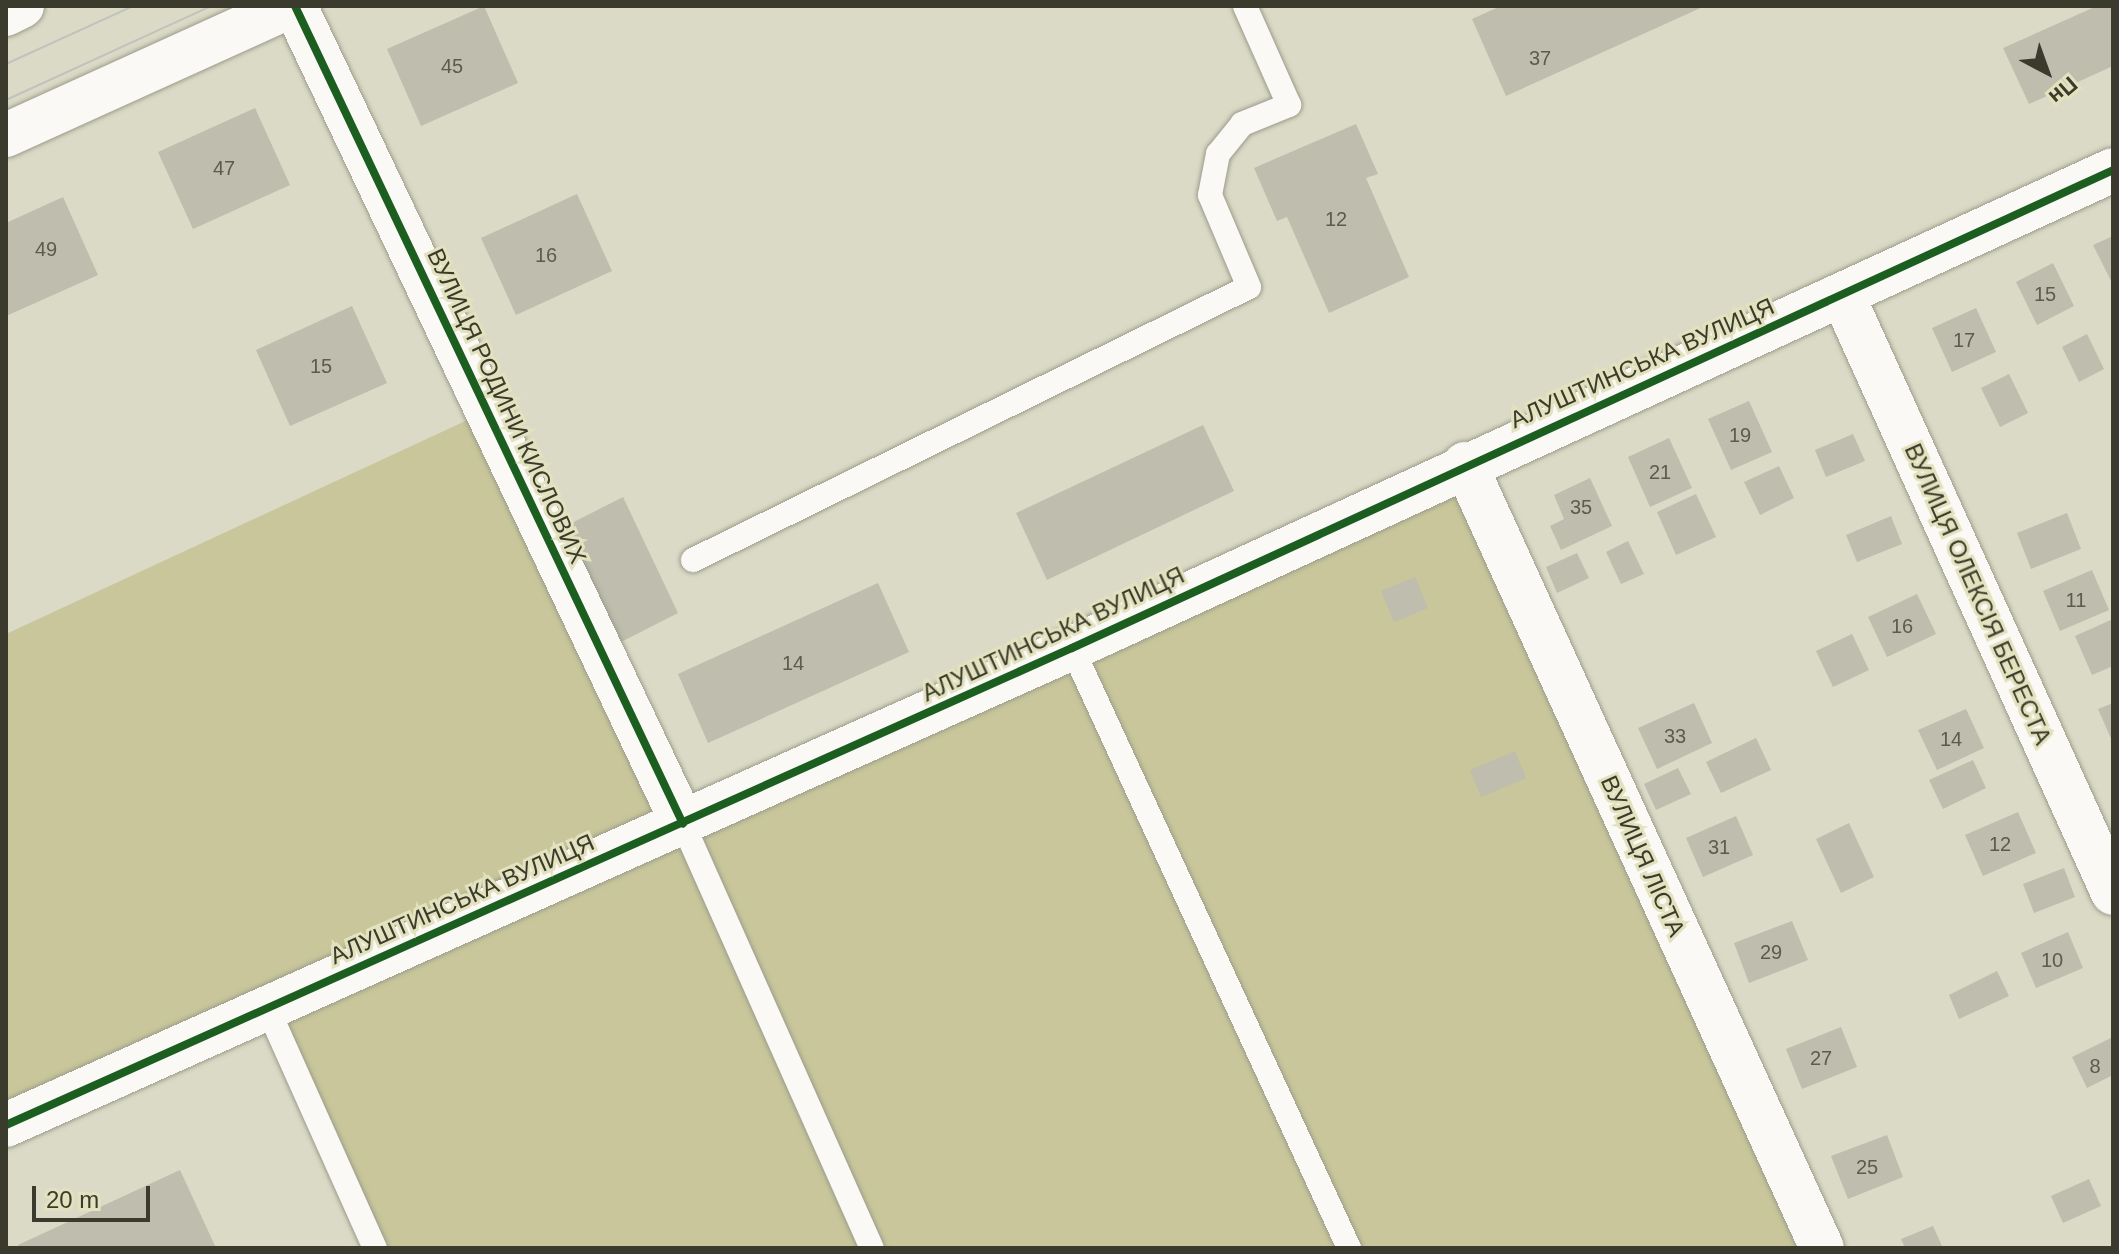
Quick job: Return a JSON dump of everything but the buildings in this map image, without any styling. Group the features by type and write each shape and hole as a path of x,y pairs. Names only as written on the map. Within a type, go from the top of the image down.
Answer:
{"street":[{"path":"6,14 22,6"},
{"path":"6,135 292,6"},
{"name":"ВУЛИЦЯ РОДИНИ КИСЛОВИХ","path":"292,6 683,824"},
{"name":"АЛУШТИНСЬКА ВУЛИЦЯ","path":"6,1125 1072,648 1465,464 1843,296 2113,170"},
{"name":"ВУЛИЦЯ ОЛЕКСІЯ БЕРЕСТА","path":"1843,296 2113,893"},
{"name":"ВУЛИЦЯ ЛІСТА","path":"1465,464 1822,1248"}],"lane":[{"path":"693,560 1249,287 1210,195 1218,154 1242,124 1289,105 1245,6"},
{"path":"1072,648 1349,1248"},
{"path":"683,824 872,1248"},
{"path":"267,1007 375,1248"}],"shaded area":[{"path":"487,411 683,823 1465,464 1822,1248 375,1248 267,1007 6,1125 6,634"}],"tram line":[{"path":"6,64 133,6"},
{"path":"6,100 211,6"}],"cycle path":[{"path":"295,6 683,824"},
{"path":"6,1125 1072,648 2113,170"}]}
